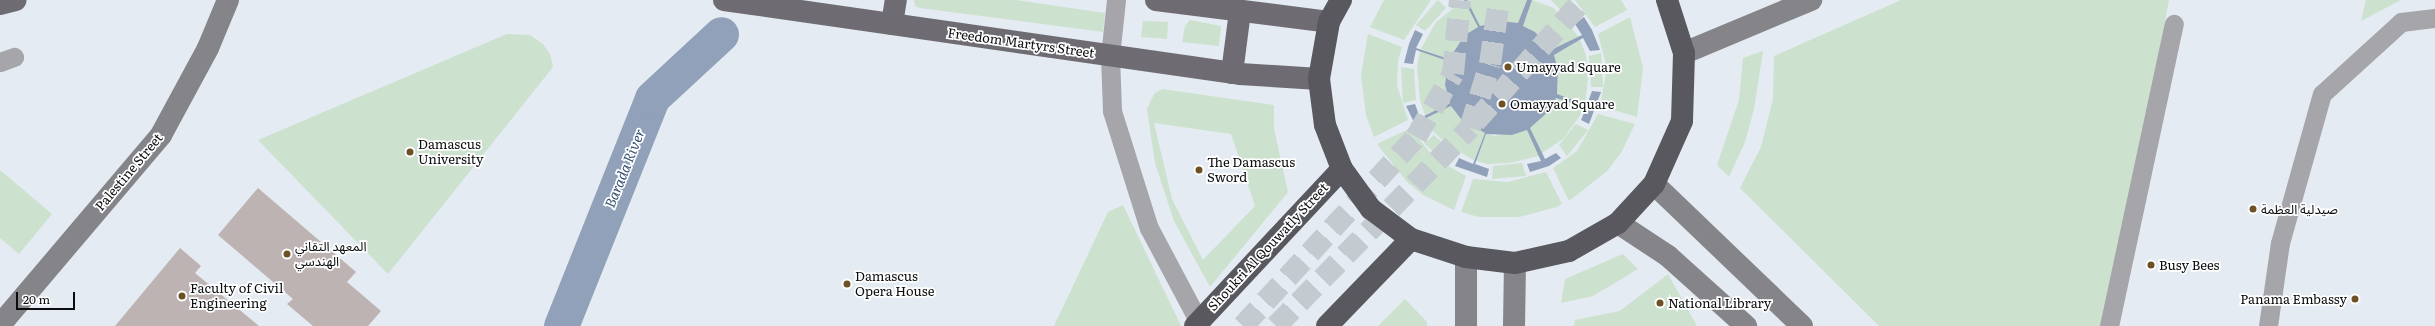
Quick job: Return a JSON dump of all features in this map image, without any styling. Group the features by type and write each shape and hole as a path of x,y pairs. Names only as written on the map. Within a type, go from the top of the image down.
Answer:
{"highway":[{"path":"1341,0 1329,22 1319,79 1325,125 1342,169 1372,209 1411,239 1466,257 1516,263 1570,251 1618,223 1654,184 1682,121 1684,53 1667,0"},
{"name":"Shoukri Al Qouwatly Street","path":"1197,324 1342,169"},
{"path":"1327,326 1411,239"}],"main road":[{"path":"0,4 16,0"},
{"name":"Palestine Street","path":"0,325 161,135 208,48 228,0"},
{"name":"Freedom Martyrs Street","path":"724,0 1232,73 1319,79"},
{"path":"892,24 896,0"},
{"path":"1156,0 1329,22"},
{"path":"1684,53 1774,7 1811,0"},
{"path":"1232,73 1240,11"},
{"path":"1654,184 1802,326"},
{"path":"1618,223 1668,256 1746,326"},
{"path":"1466,257 1466,326"},
{"path":"1514,326 1516,263"}],"street":[{"path":"1116,0 1110,56 1112,111 1149,228 1197,324"},
{"path":"2268,326 2280,243 2322,94 2401,22 2435,18"},
{"path":"2109,326 2174,24"}],"green space":[{"path":"914,0 1016,0 1105,13 1103,32 920,8 915,6"},
{"path":"1384,0 1431,0 1404,40 1370,27"},
{"path":"1438,0 1446,8 1425,31 1416,25"},
{"path":"1464,0 1478,27 1465,35 1449,59 1421,49 1436,22"},
{"path":"1467,0 1527,0 1518,23 1500,21 1480,26"},
{"path":"1532,0 1554,8 1579,37 1551,50 1535,32 1523,26"},
{"path":"1551,0 1571,0 1582,12 1571,21"},
{"path":"1575,0 1621,0 1627,10 1595,27"},
{"path":"1901,0 2169,0 2106,326 1879,326 1740,188 1761,147 1773,99 1774,56"},
{"path":"2366,0 2401,0 2361,21"},
{"path":"1630,17 1643,68 1637,117 1600,106 1607,68 1598,34"},
{"path":"1190,20 1221,26 1219,46 1182,42 1185,26"},
{"path":"1143,21 1168,22 1167,39 1141,37"},
{"path":"507,34 530,35 543,44 550,54 553,67 388,274 258,140"},
{"path":"1368,34 1402,47 1398,61 1397,85 1408,120 1374,137 1366,115 1361,75"},
{"path":"1580,40 1586,55 1588,79 1585,104 1557,94 1558,69 1554,55"},
{"path":"1420,51 1448,61 1445,85 1450,103 1425,115 1420,100 1417,67"},
{"path":"1763,51 1754,109 1745,142 1729,177 1717,165 1739,100 1743,58"},
{"path":"1601,53 1603,87 1591,87 1589,56"},
{"path":"1401,67 1414,69 1416,100 1403,103"},
{"path":"1162,89 1274,105 1274,129 1288,192 1210,287 1174,221 1155,163 1147,109 1154,94","holes":["1154,123 1231,134 1255,206 1203,260 1172,199"]},
{"path":"1556,98 1583,107 1582,113 1563,139 1542,153 1530,128 1549,111"},
{"path":"1451,106 1461,119 1485,133 1474,160 1447,145 1433,131 1426,118"},
{"path":"1598,114 1635,124 1621,153 1607,171 1569,201 1553,168 1577,151"},
{"path":"1576,124 1588,130 1567,156 1559,145"},
{"path":"1411,128 1434,158 1466,176 1454,210 1423,195 1407,182 1377,144"},
{"path":"1528,130 1539,156 1509,163 1487,164 1476,161 1486,133 1494,136"},
{"path":"1434,135 1456,155 1449,166 1424,143"},
{"path":"1522,163 1526,176 1492,179 1493,166"},
{"path":"0,170 52,214 19,254 0,238"},
{"path":"1546,172 1562,204 1557,207 1519,217 1479,217 1461,212 1473,179 1508,182"},
{"path":"1123,205 1181,326 1054,326 1108,212"},
{"path":"1623,254 1638,269 1593,296 1561,303 1565,279"},
{"name":"National Library","path":"1668,274 1697,326 1574,326 1575,320 1620,311"},
{"path":"1405,299 1427,322 1427,326 1378,326"}],"water":[{"path":"1464,0 1467,0 1480,26 1500,21 1518,23 1527,0 1532,0 1523,26 1535,32 1551,50 1582,35 1575,24 1584,17 1592,30 1600,50 1590,51 1583,38 1554,55 1558,69 1557,94 1587,105 1592,91 1601,92 1589,124 1581,120 1586,108 1556,98 1549,111 1530,128 1545,159 1556,153 1561,158 1549,166 1530,172 1527,164 1541,161 1527,130 1512,135 1486,134 1475,164 1489,169 1487,177 1455,166 1459,158 1473,164 1485,133 1461,119 1451,106 1422,120 1430,133 1423,138 1416,126 1406,106 1415,104 1420,118 1450,103 1445,85 1448,61 1416,50 1413,64 1404,63 1409,44 1415,30 1423,34 1416,48 1449,59 1465,35 1478,27"}],"building":[{"name":"المعهد التقاني الهندسي","path":"258,188 356,272 347,282 381,311 368,326 313,326 287,304 293,299 218,235"},
{"name":"Faculty of Civil Engineering","path":"180,248 201,266 195,273 259,326 115,326"}],"waterway":[{"name":"Barada River","path":"561,326 652,98 721,34"}],"tunnel":[{"path":"1243,326 1416,137 1453,74 1460,0"},
{"path":"1276,326 1470,128 1490,64 1499,0"},
{"path":"1475,122 1583,0"}],"place":[{"name":"Umayyad Square","path":"1508,67"},
{"name":"Omayyad Square","path":"1502,104"},
{"name":"Damascus University","path":"410,152"},
{"name":"The Damascus Sword","path":"1199,170"},
{"name":"صيدلية العظمة","path":"2253,209"},
{"name":"المعهد التقاني الهندسي","path":"287,254"},
{"name":"Busy Bees","path":"2151,265"},
{"name":"Damascus Opera House","path":"847,284"},
{"name":"Faculty of Civil Engineering","path":"182,296"},
{"name":"Panama Embassy","path":"2355,299"},
{"name":"National Library","path":"1660,303"}]}
